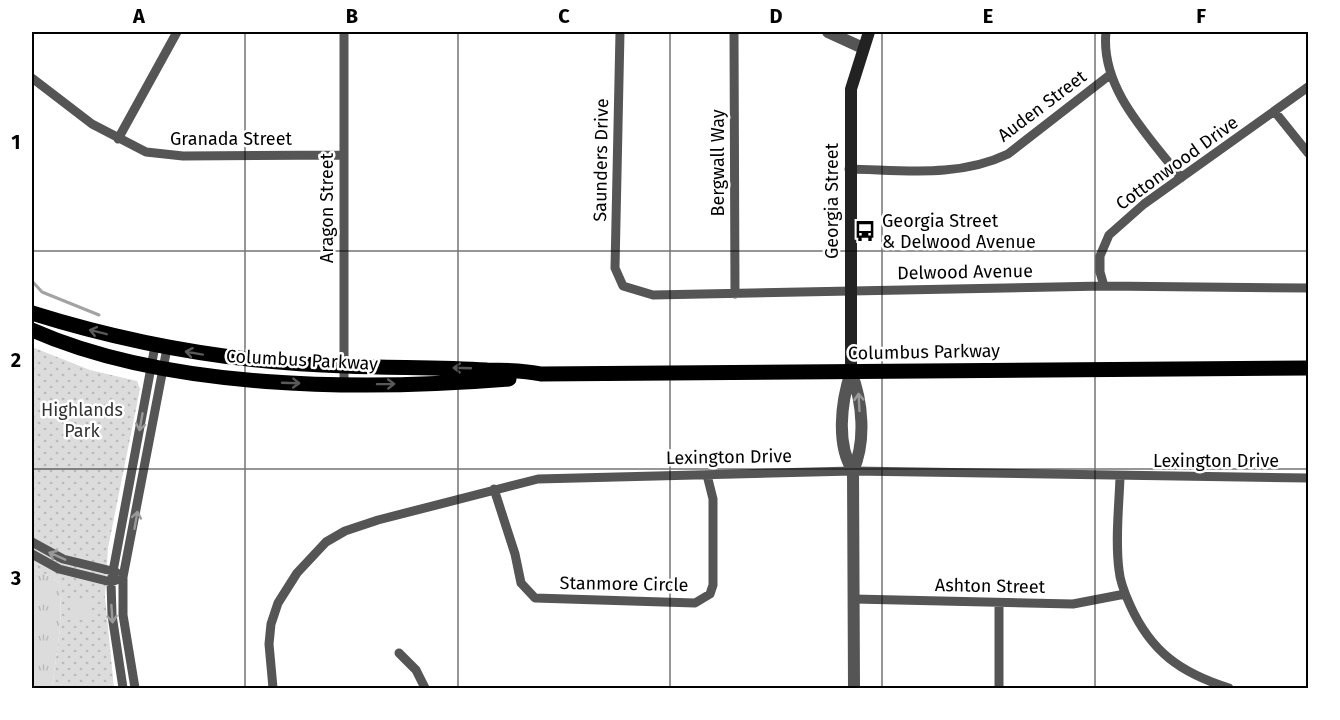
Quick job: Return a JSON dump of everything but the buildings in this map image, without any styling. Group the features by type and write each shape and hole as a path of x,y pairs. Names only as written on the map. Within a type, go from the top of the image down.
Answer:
{"main road":[{"name":"Georgia Street","path":"851,372 849,169 851,89 870,32"},
{"name":"Columbus Parkway","path":"32,313 161,347 263,362 345,366 462,368 541,374 1308,368"},
{"name":"Columbus Parkway","path":"32,330 104,354 157,366 278,382 344,384 494,380 541,374"}],"street":[{"path":"118,139 177,32"},
{"name":"Aragon Street","path":"344,32 344,384"},
{"name":"Saunders Drive","path":"620,32 615,268 623,286"},
{"name":"Bergwall Way","path":"734,32 735,294"},
{"path":"828,32 863,48"},
{"path":"1106,32 1105,45 1111,74 1122,98 1181,178"},
{"name":"Auden Street","path":"849,169 953,171 989,163 1008,154 1111,74"},
{"name":"Granada Street","path":"32,78 92,124 118,139 163,156 344,155"},
{"name":"Cottonwood Drive","path":"1104,286 1100,273 1100,256 1109,235 1144,204 1308,87"},
{"path":"1275,111 1308,153"},
{"name":"Delwood Avenue","path":"623,286 653,295 1104,286 1308,288"},
{"path":"123,688 112,615 111,582 161,347"},
{"path":"135,688 123,615 123,577 157,366"},
{"name":"Georgia Street","path":"851,372 860,394 860,456 853,471 854,688"},
{"name":"Lexington Drive","path":"273,688 269,644 271,624 278,603 297,573 326,542 345,531 378,520 538,479 598,475 853,471 1120,477 1308,478"},
{"name":"Stanmore Circle","path":"494,489 515,554 521,583 535,598 695,603 710,594 713,585 713,499 707,475"},
{"path":"1120,477 1119,571 1125,594 1149,640 1165,656 1201,679 1229,688"},
{"path":"32,542 63,559 113,570 123,577"},
{"path":"32,554 59,569 111,582 123,577"},
{"name":"Ashton Street","path":"854,598 999,604 1073,604 1125,594"},
{"path":"999,604 999,688"},
{"path":"399,653 416,670 425,688"}],"green space":[{"name":"Highlands Park","path":"32,347 90,370 137,381 140,389 108,548 105,597 114,688 52,688 60,628 61,584 32,566"},
{"path":"32,566 61,584 60,628 52,688 32,688"},
{"path":"92,599 92,619 71,620 70,600"}],"waterway":[{"path":"32,281 42,292 99,315"}],"place":[{"name":"Georgia Street & Delwood Avenue","path":"865,231"}]}
